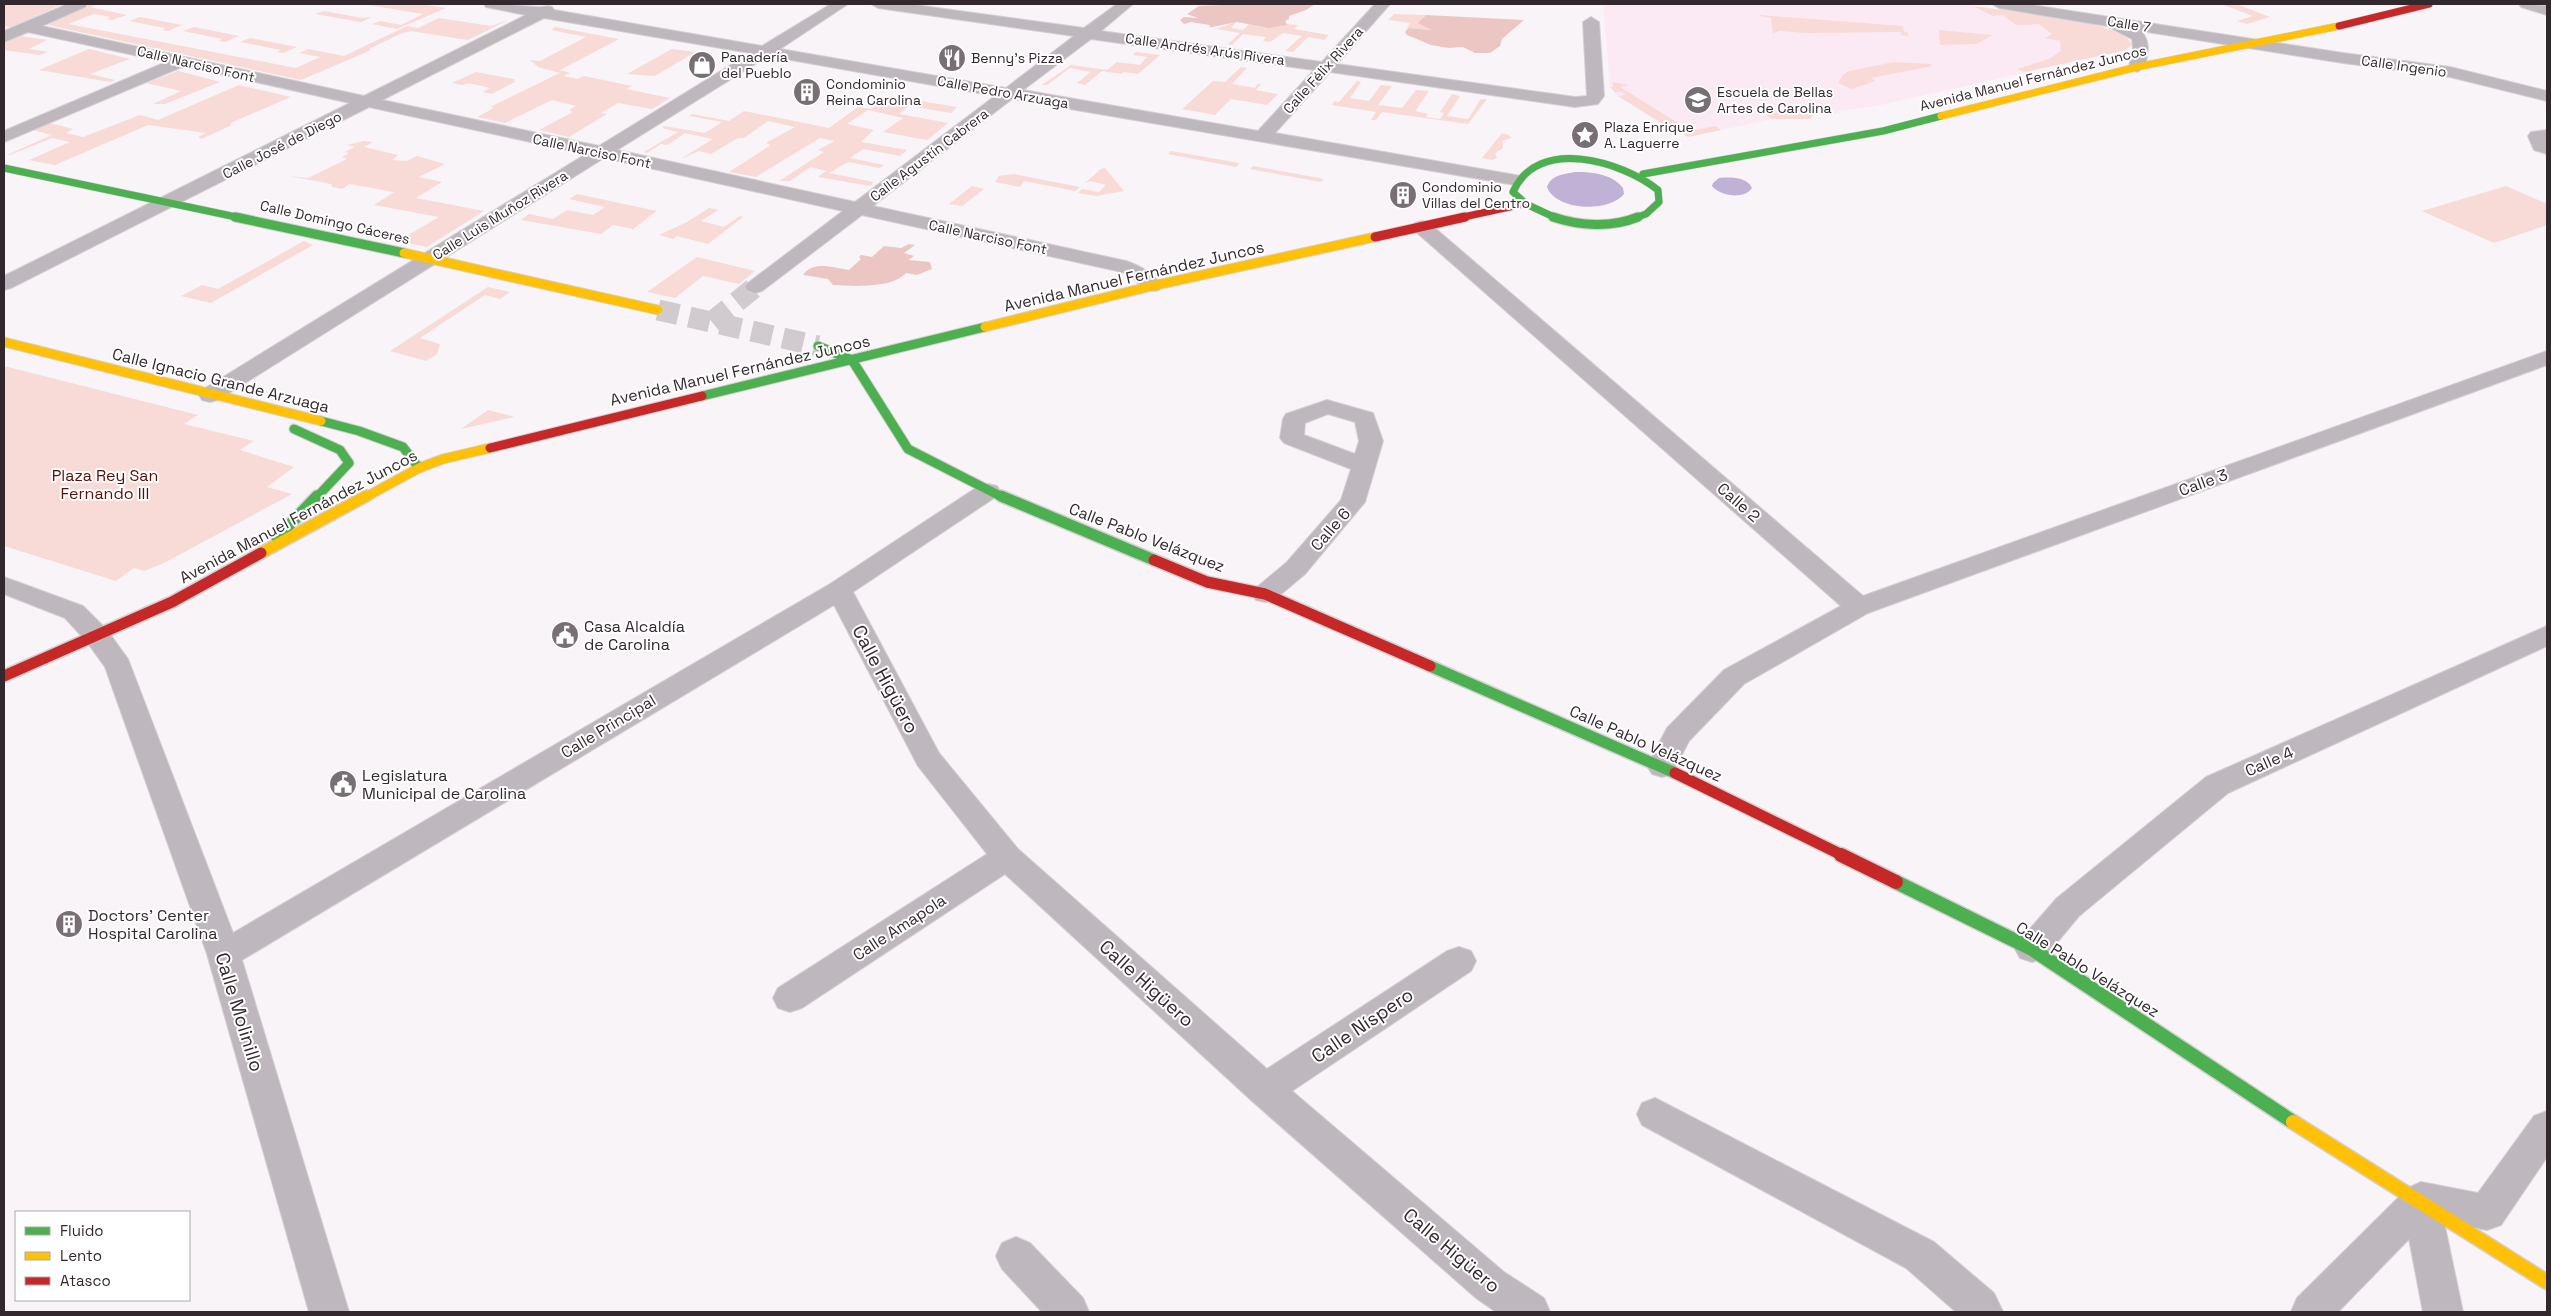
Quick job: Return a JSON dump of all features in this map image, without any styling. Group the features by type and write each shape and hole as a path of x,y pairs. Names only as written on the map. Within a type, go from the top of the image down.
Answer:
{"street":[{"path":"4,37 80,4"},
{"name":"Calle Pedro Arzuaga","path":"491,4 1515,180"},
{"name":"Calle José de Diego","path":"4,284 170,202 559,4"},
{"name":"Calle Luis Muñoz Rivera","path":"210,395 841,4"},
{"name":"Calle Andrés Arús Rivera","path":"878,4 1575,102 1592,100 1596,96 1591,22"},
{"name":"Calle Agustín Cabrera","path":"755,287 1126,4"},
{"name":"Calle Félix Rivera","path":"1262,136 1382,4"},
{"name":"Calle 7","path":"1999,4 2259,43"},
{"name":"Avenida Manuel Fernández Juncos","path":"1643,174 1884,131 2137,67 2382,17 2430,4"},
{"path":"2526,4 2547,11"},
{"path":"2105,20 2127,29 2142,41 2143,47 2137,67"},
{"name":"Calle Narciso Font","path":"26,28 1125,267 1136,271 1152,286"},
{"name":"Calle Ingenio","path":"2259,43 2450,72 2547,96"},
{"path":"4,137 183,61"},
{"path":"2547,135 2536,136 2540,146 2547,149"},
{"path":"1573,159 1601,161 1627,167 1643,174 1658,190 1659,202 1649,214 1628,221 1600,224 1570,222 1543,215 1523,204 1513,192 1515,180 1527,169 1547,162 1573,159"},
{"name":"Calle Domingo Cáceres","path":"4,168 170,202 658,310"},
{"name":"Avenida Manuel Fernández Juncos","path":"4,676 172,602 261,556 419,468 479,449 1152,286 1422,228 1523,204"},
{"name":"Calle 2","path":"1422,228 1860,607"},
{"name":"Calle Ignacio Grande Arzuaga","path":"4,342 289,415 359,431 403,446 419,468"},
{"path":"818,346 852,360"},
{"name":"Calle 3","path":"1860,607 2547,358"},
{"name":"Calle Pablo Velázquez","path":"852,360 908,449 988,491 1207,582 1265,594 1662,766 2032,949 2305,1130 2421,1200 2547,1282"},
{"name":"Calle 6","path":"1265,594 1296,568 1353,502 1364,466 1371,441 1365,418 1327,407 1294,419 1292,438 1364,466"},
{"path":"261,556 349,463 347,454 339,448 301,435 287,423 289,415"},
{"name":"Calle Principal","path":"224,954 839,590 988,491"},
{"name":"Calle Molinillo","path":"4,585 74,612 97,636 118,666 224,954 329,1312"},
{"name":"Calle Higüero","path":"839,590 928,759 1007,857 1265,1090 1490,1285 1530,1312"},
{"path":"1662,766 1677,736 1734,677 1860,607"},
{"name":"Calle 4","path":"2032,949 2068,907 2217,785 2547,635"},
{"name":"Calle Amapola","path":"790,998 1007,857"},
{"name":"Calle Níspero","path":"1265,1090 1459,961"},
{"path":"1655,1114 1920,1255 1984,1312"},
{"path":"2421,1200 2487,1212 2547,1127"},
{"path":"2311,1312 2421,1200"},
{"path":"2421,1200 2443,1312"},
{"path":"1016,1256 1069,1312"}],"shaded area":[{"path":"1315,4 1306,10 1289,16 1289,19 1285,21 1287,25 1269,28 1237,22 1209,27 1210,25 1191,22 1184,24 1180,20 1184,17 1198,18 1187,14 1199,6"},
{"path":"1603,4 1961,4 2097,25 2122,34 2131,44 2130,48 2123,51 1876,106 1839,111 1840,113 1835,114 1817,110 1810,119 1778,118 1688,137 1668,125 1664,125 1615,94 1610,87"},
{"path":"1426,15 1524,20 1502,39 1500,46 1490,53 1475,53 1463,47 1449,48 1431,45 1407,35 1405,32 1409,28 1431,30 1418,23"},
{"path":"1576,172 1595,173 1608,177 1619,183 1623,188 1624,194 1617,200 1607,204 1583,207 1571,205 1552,195 1547,187 1552,180 1558,176"},
{"path":"1719,178 1743,180 1750,184 1752,188 1744,194 1726,194 1712,186"},
{"path":"909,244 915,245 904,253 914,256 908,260 930,262 932,269 917,275 906,273 891,282 861,286 833,285 828,279 803,275 807,270 818,266 849,270 861,259 859,257 861,255 872,257 884,246 901,248"}],"green space":[{"path":"4,4 63,4 11,27 4,26"},
{"path":"91,4 98,4 90,7 127,15 112,20 107,19 111,17 94,14 68,24 296,68 320,57 299,53 308,49 344,56 407,26 418,28 439,18 491,26 508,20 468,40 411,31 402,33 369,49 371,50 301,80 48,25"},
{"path":"362,4 421,4 446,8 397,29 372,24 380,21 401,25 423,14"},
{"path":"2221,4 2236,4 2270,17 2247,24 2237,21 2253,16"},
{"path":"1973,6 2057,17 2102,27 2119,33 2130,41 2131,46 2123,51 2024,72 2017,69 2049,59 2061,51 2060,41 2045,38 2052,34 2039,24 2016,25 2003,15 1993,16"},
{"path":"324,11 362,18 372,17 361,22 315,14"},
{"path":"1394,14 1426,15 1423,17 1424,26 1431,30 1409,28 1405,32 1410,23 1388,20"},
{"path":"1760,15 1903,26 1908,36 1901,35 1901,32 1806,33 1779,31 1773,34 1771,18"},
{"path":"140,17 182,25 168,31 163,30 165,28 129,21"},
{"path":"1236,22 1231,28 1243,30 1249,24 1263,27 1287,24 1298,25 1294,29 1329,35 1324,40 1308,37 1293,52 1285,51 1302,36 1283,33 1270,42 1263,41 1266,37 1243,34 1232,45 1228,44 1240,33 1216,29"},
{"path":"194,27 239,36 225,42 219,41 222,39 183,31"},
{"path":"555,27 619,39 560,70 570,73 564,76 577,79 584,76 632,86 626,89 670,98 652,109 618,103 601,113 607,114 569,137 539,130 573,112 569,110 576,106 552,100 505,123 477,117 494,108 490,107 560,73 538,67 530,60 540,61 586,37 551,30"},
{"path":"1939,30 1992,35 1977,44 1940,45"},
{"path":"21,36 47,40 29,49 48,52 40,55 4,50 4,43"},
{"path":"250,38 297,47 283,53 277,52 281,50 240,42"},
{"path":"89,49 130,59 90,74 115,80 110,82 39,70"},
{"path":"672,49 695,52 655,76 627,74"},
{"path":"1136,52 1160,55 1138,74 1102,71 1085,85 1077,83 1091,72 1070,68 1047,85 1042,85 1071,65 1107,70 1117,62 1140,65 1147,57 1133,55"},
{"path":"1894,62 1931,64 1932,66 1871,78 1875,81 1852,89 1838,83 1843,75 1849,71"},
{"path":"1241,67 1247,68 1232,84 1255,88 1258,84 1261,84 1256,90 1278,94 1267,105 1231,99 1215,115 1182,109 1213,81 1225,82"},
{"path":"178,71 220,82 165,104 153,104 181,91 146,83"},
{"path":"476,72 514,79 515,82 492,94 483,92 490,88 468,83 463,85 452,83"},
{"path":"1357,81 1361,82 1350,98 1369,101 1381,85 1392,86 1378,105 1402,108 1416,90 1429,91 1415,111 1428,114 1426,117 1440,119 1444,113 1440,112 1452,94 1460,96 1447,116 1468,119 1481,99 1487,99 1468,124 1382,112 1376,120 1371,120 1376,112 1332,105 1334,101 1339,102"},
{"path":"1613,82 1629,85 1620,87 1691,131 1715,126 1721,130 1688,137 1668,125 1664,125 1618,96 1626,95 1622,92 1615,92 1610,87 1613,87"},
{"path":"239,85 291,97 233,122 230,124 232,125 202,139 198,137 206,133 148,125 55,165 29,160 70,142 52,138 7,155 52,135 33,130 50,123 73,129 66,133 83,137 140,115 158,120"},
{"path":"890,96 957,107 951,113 909,106 899,114 948,123 927,140 883,132 903,118 868,110 847,124 874,130 861,142 907,150 900,156 863,149 850,158 884,165 880,168 848,162 829,173 874,182 870,186 818,177 826,171 811,167 790,181 779,181 824,152 818,150 835,141 820,138 756,177 729,172 771,145 766,143 795,127 768,121 744,138 738,138 711,154 699,151 681,159 713,139 685,133 667,145 661,144 647,153 644,152 678,132 662,128 664,126 705,133 722,122 690,116 692,114 729,121 744,111 829,128 858,107 871,109"},
{"path":"1780,105 1810,106 1816,110 1810,119 1772,119 1766,115 1787,110"},
{"path":"1502,133 1509,135 1511,138 1502,141 1503,148 1495,153 1497,158 1492,160 1482,158"},
{"path":"364,141 373,142 364,147 398,155 392,160 407,161 417,156 445,164 419,177 442,182 416,198 484,211 427,247 398,241 439,217 374,205 394,192 349,184 342,189 332,187 331,184 289,176 308,178 347,159 342,157 349,153 345,152 355,147 347,145"},
{"path":"1171,151 1239,163 1236,167 1168,154"},
{"path":"1253,166 1324,179 1321,182 1250,169"},
{"path":"1105,168 1124,191 1096,196 1078,193 1082,189 1099,192 1106,185 1090,181 1084,184 1101,169"},
{"path":"1014,174 1080,187 1075,191 1024,181 1020,187 995,182 999,176"},
{"path":"972,186 984,189 962,206 949,204"},
{"path":"2506,186 2547,204 2547,225 2494,243 2422,211"},
{"path":"577,194 657,211 633,229 613,225 601,234 521,220 529,214 553,219 567,210 593,215 605,207 569,199"},
{"path":"709,208 718,210 701,221 724,227 740,216 743,217 708,244 677,236 673,239 659,235 687,222"},
{"path":"304,241 313,245 211,303 181,296 202,285 218,289"},
{"path":"697,257 755,271 739,284 703,276 675,298 647,292"},
{"path":"488,287 510,292 500,299 485,295 420,338 440,344 437,354 426,361 390,351"},
{"name":"Plaza Rey San Fernando III","path":"4,366 198,415 184,424 254,441 240,450 294,467 267,487 292,494 164,563 144,571 134,568 116,581 4,546"},
{"path":"488,410 515,417 461,429"}],"tunnel":[{"path":"712,322 755,287"},
{"path":"658,310 818,346"}],"traffic: fast":[{"path":"1643,174 1883,131 1941,116"},
{"path":"1573,159 1597,161 1629,171 1658,190 1659,202 1646,214 1628,221 1607,225 1585,224 1563,221 1543,214 1526,204 1513,192 1517,182 1529,170 1545,163 1573,159"},
{"path":"4,168 404,253"},
{"path":"702,396 985,327"},
{"path":"818,346 852,360 908,449 988,491 1154,560"},
{"path":"321,421 359,431 403,447 419,468"},
{"path":"277,538 349,463 340,450 294,429"},
{"path":"1430,666 1675,773"},
{"path":"1896,882 2032,949 2293,1122"}],"traffic: slow":[{"path":"1941,116 2137,67 2339,26"},
{"path":"985,327 1152,286 1375,237"},
{"path":"404,253 658,310"},
{"path":"4,342 321,421"},
{"path":"261,553 419,468 443,459 490,448"},
{"path":"2293,1122 2547,1282"}],"traffic: jam":[{"path":"2339,26 2429,4"},
{"path":"1375,237 1523,204"},
{"path":"490,448 702,396"},
{"path":"4,676 172,602 261,553"},
{"path":"1154,560 1207,582 1265,594 1430,666"},
{"path":"1675,773 1896,882"}],"place":[{"name":"Benny's Pizza","path":"952,58"},
{"name":"Panadería del Pueblo","path":"702,65"},
{"name":"Condominio Reina Carolina","path":"807,92"},
{"name":"Escuela de Bellas Artes de Carolina","path":"1698,100"},
{"name":"Plaza Enrique A. Laguerre","path":"1585,135"},
{"name":"Condominio Villas del Centro","path":"1403,195"},
{"name":"Casa Alcaldía de Carolina","path":"565,635"},
{"name":"Legislatura Municipal de Carolina","path":"343,784"},
{"name":"Doctors' Center Hospital Carolina","path":"69,924"}]}
